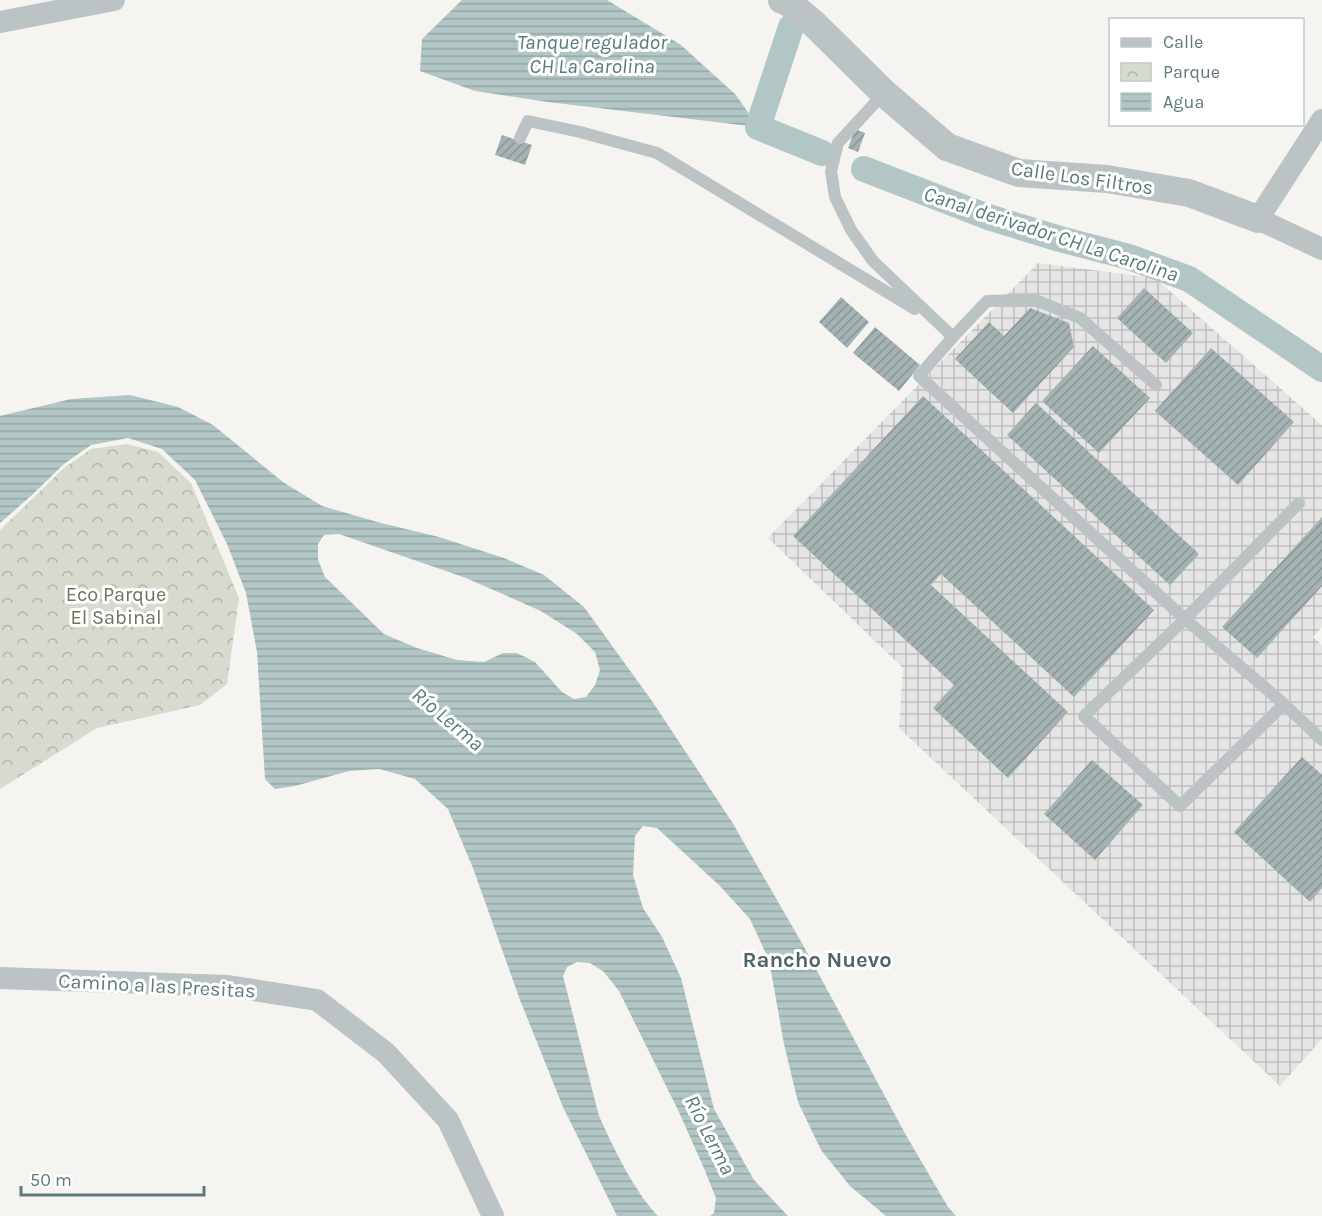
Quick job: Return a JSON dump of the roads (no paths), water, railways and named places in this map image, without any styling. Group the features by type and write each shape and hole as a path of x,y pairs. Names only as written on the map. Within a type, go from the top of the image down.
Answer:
{"street":[{"path":"0,22 114,0"},
{"name":"Calle Los Filtros","path":"782,0 813,23 884,93 947,147 1019,173 1107,179 1190,193 1258,219 1322,249"},
{"path":"1258,219 1322,120"},
{"name":"Camino a las Presitas","path":"0,978 228,986 317,1000 386,1053 448,1120 493,1216"}],"lane":[{"path":"884,93 838,143 831,171 836,197 851,230 873,261 953,337"},
{"path":"520,138 528,121 657,153 937,323"},
{"path":"1156,385 1080,318 1035,300 987,301 919,376 1185,619 1284,704 1322,740"},
{"path":"1284,704 1180,806 1084,717 1299,503"}],"water":[{"name":"Tanque regulador CH La Carolina","path":"462,0 607,0 681,45 736,95 758,127 475,91 420,71 422,39"},
{"name":"Río Lerma","path":"130,395 178,407 213,425 283,482 322,506 439,537 504,558 544,575 584,607 652,701 732,822 803,945 907,1137 948,1207 956,1216 886,1216 850,1186 821,1150 798,1102 784,1044 769,960 750,919 720,886 657,828 643,826 635,836 633,875 643,908 662,937 681,978 714,1109 754,1180 788,1216 710,1216 714,1213 716,1198 678,1110 619,991 604,972 590,963 577,962 567,967 563,976 599,1116 633,1182 658,1216 617,1216 563,1107 520,1000 473,868 448,809 415,779 379,769 349,771 295,786 275,789 265,779 257,652 246,593 227,544 195,480 162,449 128,438 91,445 64,464 0,523 0,416 71,399","holes":["339,534 466,578 541,611 577,634 595,652 600,670 595,685 586,697 574,699 562,692 535,662 517,653 503,653 484,662 457,660 417,648 384,634 325,577 318,560 318,544 324,535"]}],"waterway":[{"path":"791,27 758,127 822,153"},
{"name":"Canal derivador CH La Carolina","path":"864,169 988,217 1129,257 1189,279 1322,369"}],"district":[{"name":"Rancho Nuevo","path":"817,960"}],"park label":[{"name":"Eco Parque El Sabinal","path":"116,606"}]}
